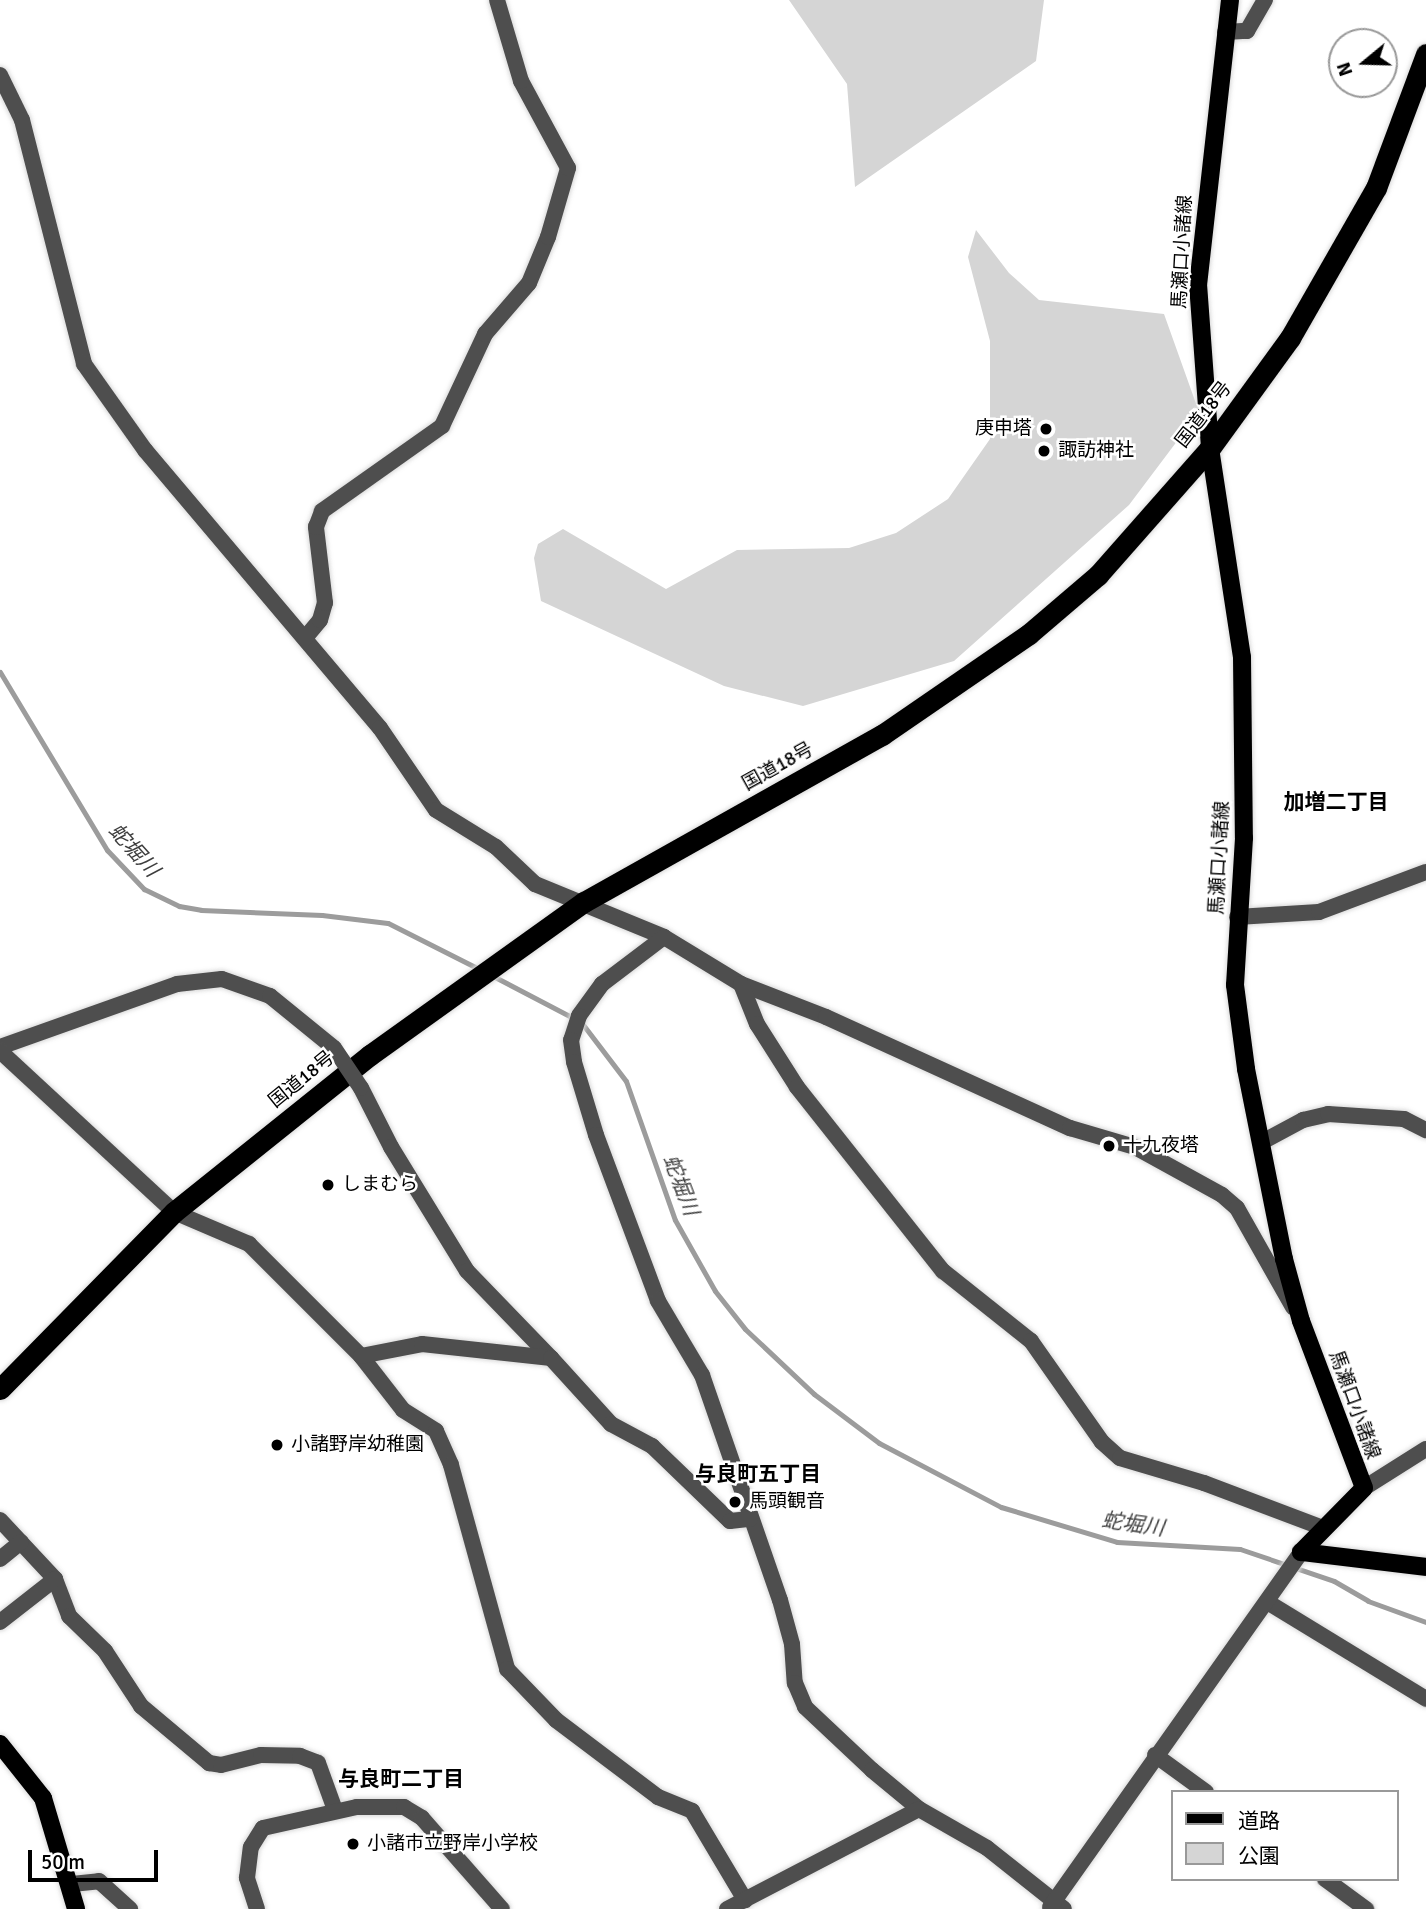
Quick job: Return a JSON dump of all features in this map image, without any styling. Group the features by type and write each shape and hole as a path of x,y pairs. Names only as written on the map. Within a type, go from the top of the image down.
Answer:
{"highway":[{"name":"国道18号","path":"0,1388 174,1212 370,1055 584,902 882,734 1029,634 1098,575 1210,448 1290,338 1334,266 1376,188 1426,54"}],"main road":[{"name":"馬瀬口小諸線","path":"1230,0 1198,284 1210,448 1242,657 1244,838 1237,917 1236,985 1246,1069 1284,1259 1301,1321 1364,1488 1301,1552"},
{"path":"1301,1552 1426,1567"},
{"path":"0,1744 43,1798 72,1884 76,1909"}],"street":[{"path":"305,638 320,620 326,603 316,527 322,511 442,426 485,334 528,283 548,237 568,168 521,81 497,0"},
{"path":"1225,32 1247,31 1265,0"},
{"path":"0,75 22,120 83,364 145,450 380,729 436,810 496,847 535,884 664,937 741,984 876,1038 1070,1128 1135,1147 1222,1195 1237,1208 1301,1321"},
{"path":"1237,917 1318,912 1426,872"},
{"path":"664,937 602,984 579,1016 571,1040 574,1062 596,1135 659,1301 702,1375 780,1600 792,1644 795,1683 805,1707 919,1809 987,1849 1056,1906 1156,1755 1269,1603 1301,1552"},
{"path":"745,1900 692,1811 658,1797 566,1727 507,1669 451,1465 436,1431 403,1410 361,1356 249,1244 174,1212 0,1049 177,984 222,979 271,996 334,1048 361,1088 391,1147 467,1271 611,1424 652,1446 730,1521 750,1519"},
{"path":"741,984 757,1024 797,1087 943,1271 1031,1341 1102,1442 1120,1458 1204,1483 1323,1528"},
{"path":"1262,1142 1303,1120 1328,1114 1405,1119 1426,1132"},
{"path":"361,1356 422,1344 551,1358"},
{"path":"1364,1488 1426,1449"},
{"path":"0,1520 55,1579 69,1616 105,1651 141,1706 209,1763 221,1765 261,1755 300,1756 318,1763 335,1810"},
{"path":"0,1559 21,1542"},
{"path":"0,1622 55,1579"},
{"path":"1269,1603 1426,1699"},
{"path":"1156,1755 1203,1790"},
{"path":"257,1909 247,1878 251,1847 263,1828 335,1810 404,1807 422,1818 502,1909"},
{"path":"727,1909 919,1809"},
{"path":"72,1884 99,1881 130,1909"},
{"path":"1328,1881 1366,1909"}],"green space":[{"path":"789,0 1044,0 1036,61 855,187 847,84"},
{"path":"976,230 1009,273 1039,300 1164,314 1199,412 1129,505 954,661 803,706 724,686 541,601 534,558 538,544 563,529 666,589 737,550 849,548 896,533 948,499 990,439 990,341 968,257"}],"waterway":[{"name":"蛇堀川","path":"0,672 107,850 144,889 179,906 201,910 322,915 388,923 479,969"},
{"name":"蛇堀川","path":"491,975 581,1022 626,1081 675,1220 715,1291 745,1329 814,1394 879,1443 1001,1507 1117,1542 1240,1549 1334,1581 1368,1601 1426,1622"}],"place":[{"name":"庚申塔","path":"1046,429"},
{"name":"諏訪神社","path":"1044,451"},
{"name":"十九夜塔","path":"1109,1146"},
{"name":"しまむら","path":"328,1185"},
{"name":"小諸野岸幼稚園","path":"277,1445"},
{"name":"馬頭観音","path":"735,1502"},
{"name":"小諸市立野岸小学校","path":"353,1844"}],"district":[{"name":"加増二丁目","path":"1336,802"},
{"name":"与良町五丁目","path":"758,1474"},
{"name":"与良町二丁目","path":"401,1779"}]}
